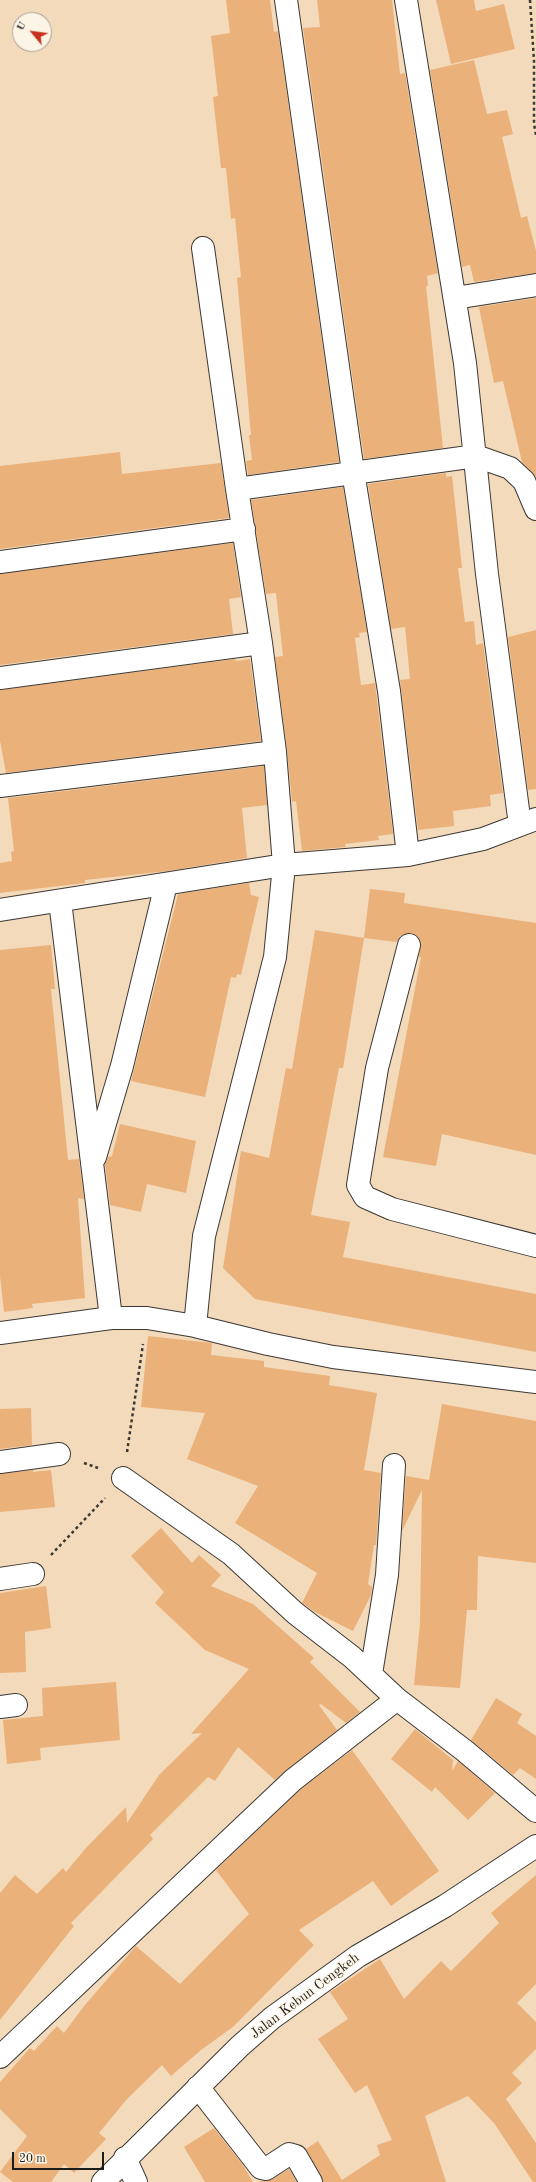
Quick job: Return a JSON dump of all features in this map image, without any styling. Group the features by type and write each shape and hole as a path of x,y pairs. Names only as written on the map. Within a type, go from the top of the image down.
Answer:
{"street":[{"path":"286,0 353,472 389,691 408,855"},
{"path":"0,910 284,865 408,855 483,839 528,822 487,574 476,456 465,363 406,0"},
{"path":"195,1326 204,1236 275,957 284,865 274,752 261,643 237,488 203,248"},
{"path":"455,298 536,285"},
{"path":"237,488 476,456 510,468 524,481 536,509"},
{"path":"0,562 244,529"},
{"path":"0,678 261,643"},
{"path":"0,786 274,752"},
{"path":"92,1166 122,1066 166,884"},
{"path":"60,901 111,1318"},
{"path":"409,944 377,1068 358,1185 365,1196 392,1209 536,1246"},
{"path":"0,1330 0,1333 111,1318 147,1318 195,1326 268,1344 333,1357 536,1382"},
{"path":"0,1462 59,1454"},
{"path":"371,1674 387,1575 394,1465"},
{"path":"123,1478 231,1554 295,1614 352,1657 397,1699 465,1751 536,1811"},
{"path":"0,1579 33,1574"},
{"path":"0,2057 293,1780 397,1699"},
{"name":"Jalan Kebun Cengkeh","path":"103,2182 125,2158 198,2086 272,2018 358,1956 445,1906 536,1846"},
{"path":"198,2086 261,2168 266,2170 289,2154 296,2156 311,2182"},
{"path":"125,2158 136,2182"}],"path":[{"path":"530,0 534,61 534,124 536,135"},
{"path":"59,1454 123,1478"}],"building":[{"path":"226,0 270,0 274,32 278,31 339,462 248,475 246,461 252,460 237,278 241,277 235,218 231,219 226,168 221,168 213,97 218,96 211,36 230,33"},
{"path":"317,0 392,0 400,74 405,73 438,273 427,276 428,286 426,286 443,448 364,459 303,28 320,27"},
{"path":"436,0 474,0 476,11 504,4 515,49 451,64"},
{"path":"474,60 487,114 507,110 513,134 502,137 521,218 527,216 536,251 536,273 474,282 470,265 462,267 430,70"},
{"path":"536,298 536,477 522,462 503,381 494,383 479,307"},
{"path":"120,452 122,474 221,463 229,518 0,549 0,466"},
{"path":"446,473 446,477 452,476 462,568 458,568 465,622 474,621 476,645 483,643 503,793 490,795 491,806 453,811 454,826 418,830 400,680 410,679 405,627 391,629 368,484"},
{"path":"343,487 367,632 359,633 360,637 355,638 361,685 375,683 393,834 378,836 379,840 345,844 346,847 302,851 296,801 292,802 275,657 283,656 276,593 266,594 251,500"},
{"path":"233,543 241,597 229,599 233,634 0,665 0,574"},
{"path":"536,630 536,789 528,790 508,637"},
{"path":"235,659 236,661 250,659 261,741 6,773 0,741 0,690"},
{"path":"264,766 267,805 242,808 247,858 168,871 85,880 85,883 0,893 0,863 12,861 11,852 14,851 8,798"},
{"path":"249,883 251,895 259,897 241,975 237,974 236,978 231,977 205,1097 131,1081 178,894"},
{"path":"370,889 405,893 404,903 536,923 536,1155 442,1134 436,1166 383,1157 421,957 419,957 421,942 417,936 412,933 400,936 397,942 364,938"},
{"path":"315,930 364,938 343,1068 339,1068 311,1215 350,1222 343,1257 536,1294 536,1352 255,1299 223,1268 241,1151 269,1158 286,1068 292,1069"},
{"path":"51,945 55,989 51,989 68,1160 79,1159 84,1199 78,1198 85,1298 32,1304 33,1308 4,1312 0,1276 0,950"},
{"path":"120,1124 196,1141 186,1193 147,1184 141,1212 110,1205 105,1164 108,1157 112,1156"},
{"path":"148,1336 212,1343 211,1355 264,1361 264,1367 330,1376 329,1385 377,1393 364,1470 381,1473 376,1545 374,1545 368,1584 372,1587 371,1595 353,1631 315,1612 302,1603 317,1573 235,1523 258,1486 187,1459 205,1413 141,1407"},
{"path":"442,1404 536,1421 536,1563 478,1556 477,1610 467,1610 460,1688 414,1685 420,1623 422,1490 402,1531 406,1476 429,1480"},
{"path":"31,1408 32,1445 0,1449 0,1409"},
{"path":"33,1470 33,1472 51,1470 55,1507 0,1512 0,1474"},
{"path":"161,1528 192,1563 199,1555 221,1575 211,1586 253,1604 314,1658 310,1662 360,1712 346,1723 321,1704 319,1705 337,1730 275,1780 238,1747 215,1781 208,1777 150,1835 153,1839 71,1923 74,1926 0,2020 0,1893 15,1875 37,1894 63,1868 66,1872 85,1849 126,1807 127,1823 159,1775 202,1733 191,1734 249,1669 205,1650 155,1603 164,1592 131,1556"},
{"path":"46,1586 51,1628 25,1632 26,1672 0,1673 0,1593"},
{"path":"116,1682 120,1740 40,1748 41,1760 7,1764 3,1720 43,1716 42,1688"},
{"path":"496,1698 522,1714 517,1723 536,1736 536,1779 520,1768 513,1775 471,1740"},
{"path":"415,1729 453,1760 452,1771 458,1761 495,1793 468,1820 435,1787 432,1792 391,1759"},
{"path":"352,1750 439,1871 391,1906 373,1881 299,1930 314,1945 233,2027 201,2050 171,2076 162,2065 127,2099 99,2133 106,2139 74,2173 64,2164 51,2182 13,2182 0,2172 27,2136 0,2109 0,2082 30,2048 34,2051 57,2026 64,2033 84,2006 136,1946 180,1984 249,1914 216,1870 301,1789"},
{"path":"536,1875 536,1984 517,2003 536,2022 536,2049 512,2073 522,2083 506,2099 536,2143 536,2182 533,2182 494,2123 468,2096 425,2116 446,2182 323,2182 306,2149 318,2141 342,2180 380,2155 377,2145 392,2140 367,2085 355,2093 318,2039 348,2019 330,1992 380,1959 404,1999 441,1961 451,1971 499,1923 491,1913"},
{"path":"214,2128 242,2164 253,2182 205,2182 184,2147"},
{"path":"289,2169 297,2182 258,2182 273,2179"}]}
